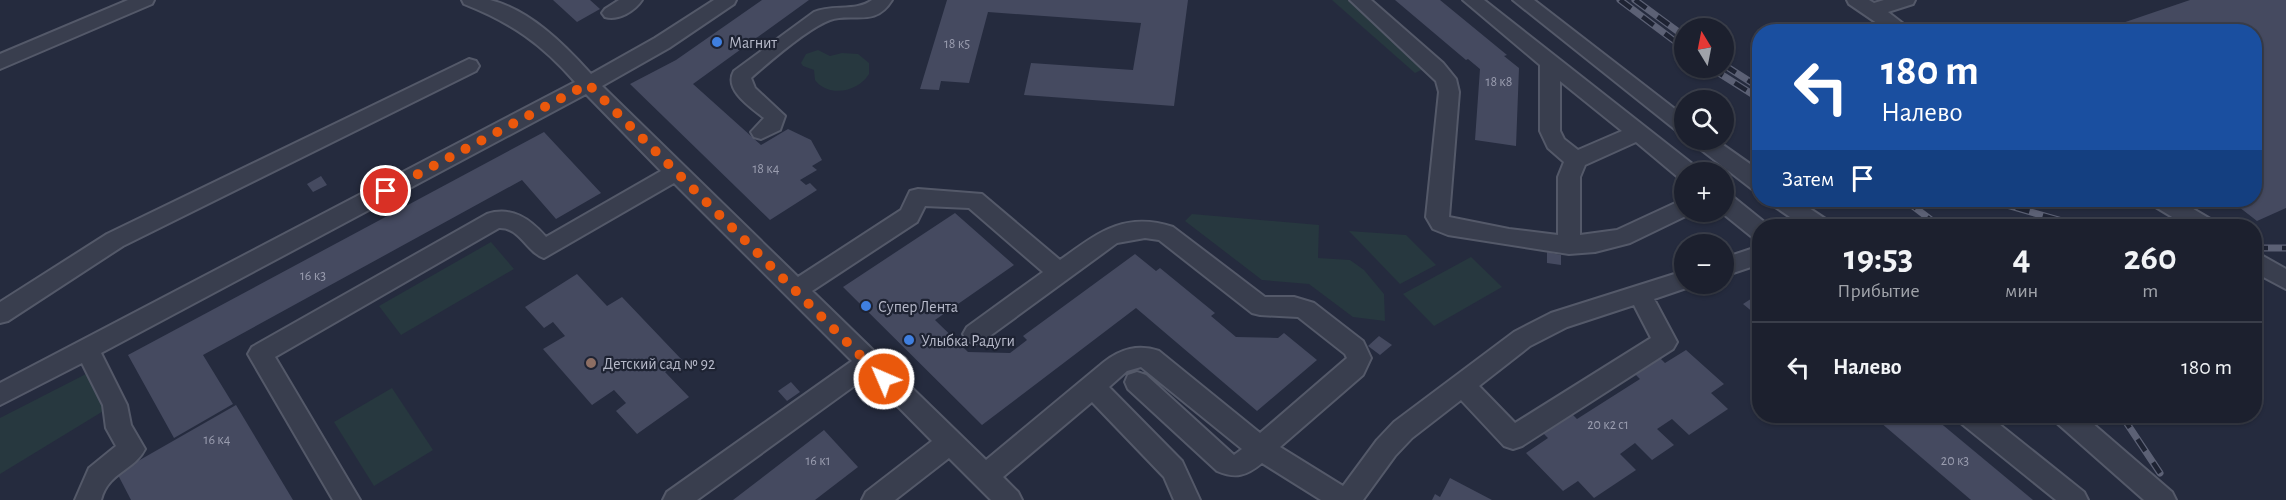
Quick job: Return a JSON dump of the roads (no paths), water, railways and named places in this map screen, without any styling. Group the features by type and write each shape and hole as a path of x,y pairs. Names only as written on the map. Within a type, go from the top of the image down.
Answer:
{"street":[{"path":"0,62 145,0"},
{"path":"471,0 503,13 537,33 557,50 588,84 795,291 1009,500"},
{"path":"612,13 633,0"},
{"path":"0,395 588,84 662,43 727,0"},
{"path":"761,132 773,125 775,116 745,90 740,83 741,76 825,14 862,13 871,10 882,0"},
{"path":"1359,0 1446,79 1449,92 1437,217 1441,223 1448,227 1569,245 1593,244 1615,240 1674,212"},
{"path":"1472,0 1674,162"},
{"path":"1522,0 1674,118"},
{"path":"1864,5 1906,0"},
{"path":"1864,5 1893,24"},
{"path":"1550,63 1550,131 1555,142 1576,160"},
{"path":"0,314 114,240 469,66"},
{"path":"1569,245 1569,177 1576,160 1637,133"},
{"path":"1715,150 1752,178 1743,199 1752,225"},
{"path":"346,500 260,354 495,220 506,218 518,221 544,249 676,172"},
{"path":"795,291 909,216 918,197 974,200 1059,273"},
{"path":"1792,207 1809,219"},
{"path":"2173,207 2193,219"},
{"path":"1734,210 1752,225"},
{"path":"975,334 1109,237 1126,231 1145,229 1165,233 1260,306 1294,306 1305,310 1355,348 1359,358 1354,368 1261,449 1241,465 1233,466 1226,464 1137,382"},
{"path":"1734,264 1752,258"},
{"path":"2262,265 2286,280"},
{"path":"1348,500 1386,448 1403,430 1522,339 1559,320 1674,283"},
{"path":"1463,385 1513,438 1665,342 1640,294"},
{"path":"88,350 115,405 119,428 132,449 102,472 90,486 88,500"},
{"path":"984,477 1127,358 1138,355 1150,358 1261,449 1343,500"},
{"path":"676,500 868,363"},
{"path":"1093,387 1173,469 1187,500"},
{"path":"1980,423 2075,500"},
{"path":"2075,423 2163,500"},
{"path":"875,500 949,443"}],"railway":[{"path":"1620,0 1674,40"},
{"path":"1635,0 1674,29"},
{"path":"1734,71 1752,83"},
{"path":"1727,78 1752,94"},
{"path":"1914,207 1930,219"},
{"path":"2014,207 2056,219"},
{"path":"2262,248 2286,248"},
{"path":"2127,423 2160,473"}],"place":[{"name":"Магнит","path":"717,42"},
{"name":"Супер Лента","path":"866,306"},
{"name":"Улыбка Радуги","path":"909,340"},
{"name":"Детский сад № 92","path":"591,363"}]}
